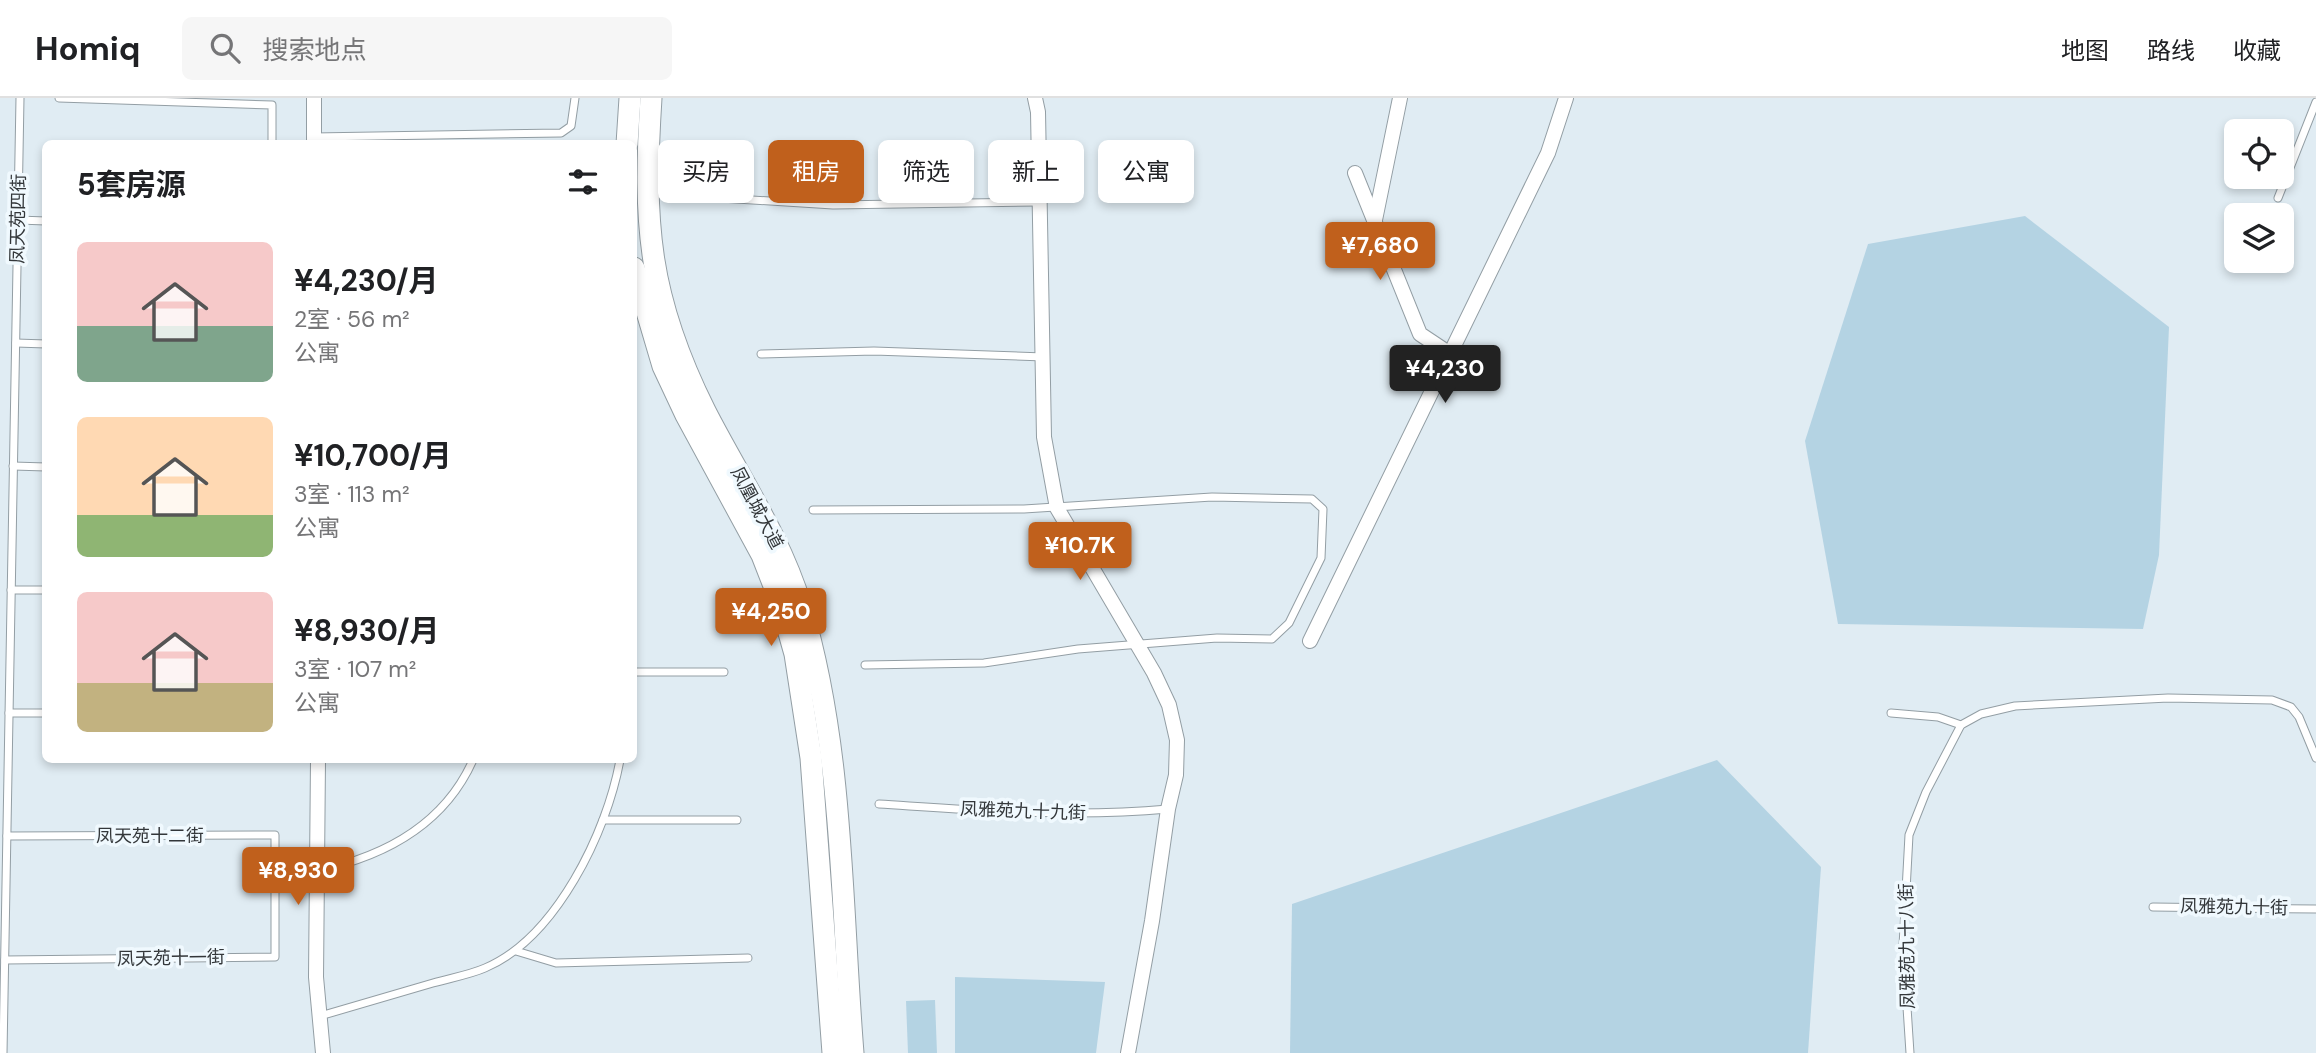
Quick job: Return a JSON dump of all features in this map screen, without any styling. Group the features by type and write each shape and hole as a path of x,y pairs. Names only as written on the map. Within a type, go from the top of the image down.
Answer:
{"main road":[{"path":"627,140 630,98"},
{"name":"凤凰城大道","path":"651,98 648,233 659,296 705,411 789,570 821,684 832,783 853,1053"},
{"name":"凤凰城大道","path":"637,278 663,366 686,415 762,555 780,601 794,654 811,758 833,1053"}],"street":[{"path":"314,98 314,140"},
{"path":"1035,98 1037,140"},
{"path":"1374,222 1400,98"},
{"path":"1310,641 1548,153 1566,98"},
{"path":"1355,173 1420,334 1450,354"},
{"path":"1040,203 1044,437 1057,508 1170,705 1177,740 1176,775 1128,1053"},
{"path":"318,763 316,872 319,1016 323,1053"}],"lane":[{"name":"凤天苑四街","path":"4,1053 7,836 4,766 9,713 20,98"},
{"path":"59,98 272,105 272,140"},
{"path":"314,140 561,134 571,125 575,98"},
{"path":"2278,198 2316,102"},
{"path":"754,200 833,205 988,203"},
{"path":"18,220 42,220"},
{"path":"16,343 42,344"},
{"path":"761,354 931,352 1044,357"},
{"path":"13,466 42,467"},
{"path":"813,510 1057,508 1212,497 1312,499 1323,509 1321,558 1280,634 1272,639 1217,639 1077,649 984,663 865,665"},
{"path":"11,590 42,590"},
{"path":"637,672 724,672"},
{"path":"1891,713 1938,717 1961,725 1982,714 2015,706 2168,698 2272,700 2291,707 2299,717 2316,758"},
{"path":"9,713 42,713"},
{"name":"凤雅苑九十八街","path":"1910,1053 1903,946 1909,835 1926,792 1961,725"},
{"path":"316,872 350,864 383,851 413,833 440,810 462,783 472,763"},
{"path":"319,1016 485,969 516,951 542,928 561,898 603,820 620,763"},
{"name":"凤雅苑九十九街","path":"879,804 1055,813 1168,810"},
{"path":"603,820 737,820"},
{"name":"凤天苑十二街","path":"7,836 275,835 275,896"},
{"name":"凤天苑十一街","path":"5,960 275,957 275,896"},
{"name":"凤雅苑九十街","path":"2153,907 2316,909"},
{"path":"516,951 556,963 748,958"}],"shaded area":[{"path":"2025,216 2169,327 2159,555 2143,629 1838,624 1805,441 1868,244"},
{"path":"1717,760 1821,867 1808,1053 1290,1053 1292,904"},
{"path":"955,977 1105,982 1096,1053 955,1053"},
{"path":"935,1000 937,1053 908,1053 906,1001"}]}
